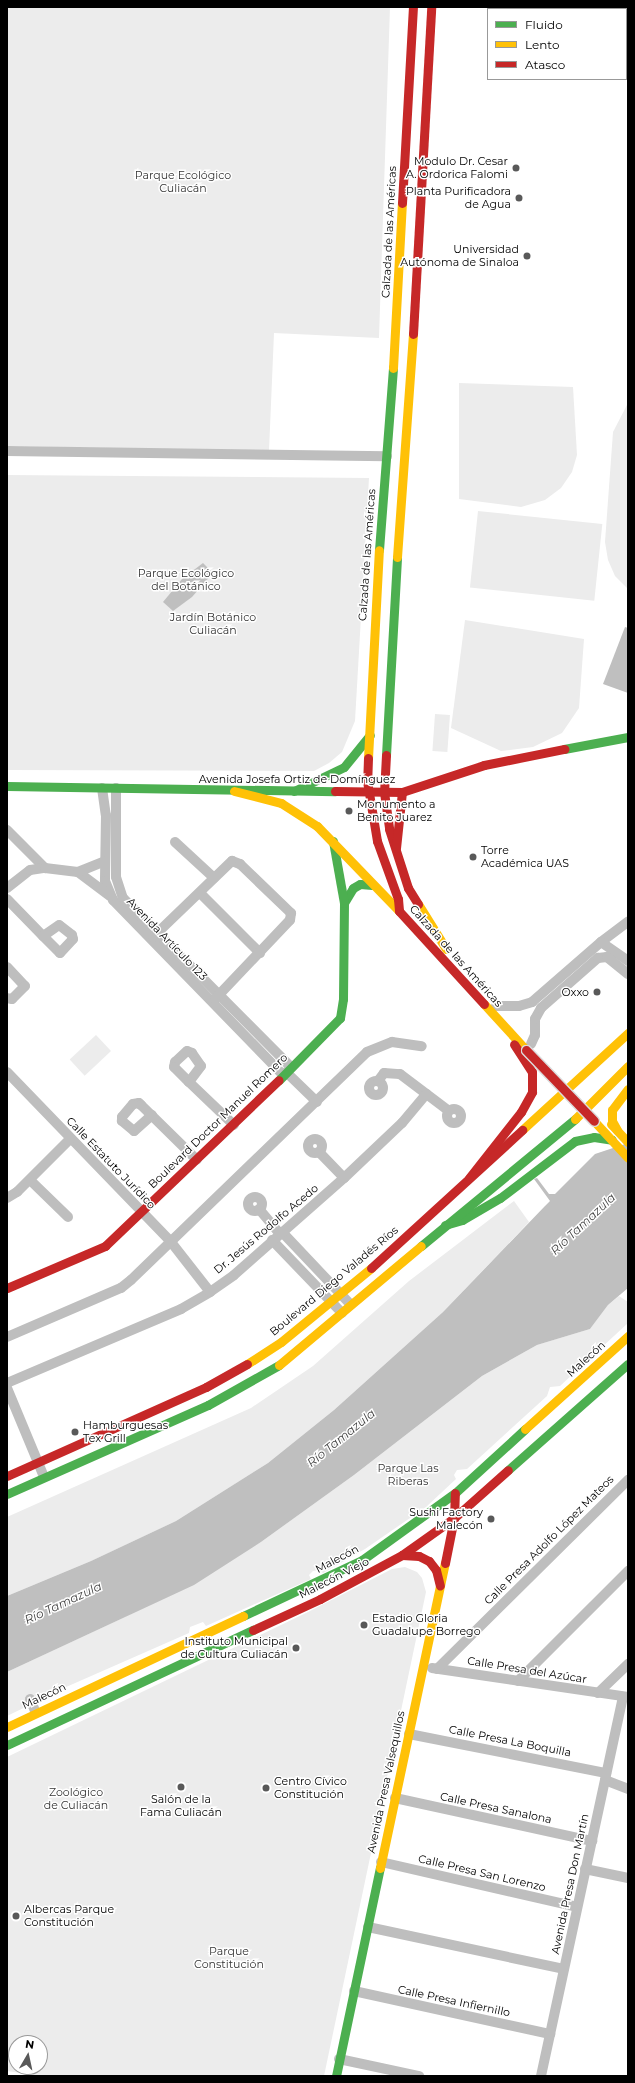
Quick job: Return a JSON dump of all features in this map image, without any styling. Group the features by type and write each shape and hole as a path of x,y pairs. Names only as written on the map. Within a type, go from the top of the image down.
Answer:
{"main road":[{"name":"Calzada de las Américas","path":"413,7 387,456 376,595 368,792 377,841 398,899 399,911 421,933 505,1029 530,1047"},
{"name":"Calzada de las Américas","path":"431,7 417,270 389,672 384,792 389,829 408,888 447,950 530,1047"},
{"path":"294,791 344,767 370,735"},
{"name":"Avenida Josefa Ortiz de Domínguez","path":"7,786 402,792 484,764 628,737"},
{"path":"234,790 268,799 292,809 317,826 333,841 372,885 399,911"},
{"path":"396,851 400,826 402,792"},
{"name":"Boulevard Doctor Manuel Romero","path":"7,1288 105,1246 234,1125 340,1018 343,999 344,903 333,841"},
{"path":"344,903 353,888 360,884 372,885"},
{"path":"469,1178 521,1112 533,1088 530,1068 505,1029"},
{"name":"Boulevard Diego Valadés Ríos","path":"7,1476 234,1373 281,1342 332,1302 628,1033"},
{"path":"530,1047 628,1142"},
{"path":"530,1047 628,1158"},
{"path":"7,1494 244,1387 303,1349 351,1305 445,1225 571,1124 628,1066"},
{"path":"617,1130 612,1119 612,1110 628,1088"},
{"path":"445,1225 462,1220 488,1206 576,1141 594,1137 612,1140"},
{"name":"Malecón","path":"7,1727 333,1576 394,1539 455,1493 628,1336"},
{"name":"Malecón Viejo","path":"7,1745 320,1599 402,1555 454,1518 628,1364"},
{"name":"Avenida Presa Valsequillos","path":"336,2076 454,1518 455,1493"},
{"path":"402,1555 419,1556 429,1561 436,1570 440,1586"}],"street":[{"path":"7,451 387,456"},
{"name":"Avenida Artículo 123","path":"102,788 106,815 105,881 110,896 150,940 212,1002 287,1072"},
{"name":"Avenida Artículo 123","path":"116,788 117,884 123,898 220,994 287,1072"},
{"path":"7,830 45,868"},
{"path":"175,842 214,878"},
{"path":"7,888 25,872 45,868 78,872 105,861"},
{"path":"150,940 200,893 228,864 236,862 291,913 290,920 212,1002"},
{"path":"78,872 110,896"},
{"path":"200,893 260,953"},
{"path":"7,899 43,936"},
{"path":"496,1006 519,1006 532,1002 601,942 628,922"},
{"path":"601,942 613,949 628,962"},
{"path":"530,1047 540,1008 598,958 607,957 628,974"},
{"path":"7,998 12,999 25,986 8,970"},
{"path":"7,1337 121,1288 317,1102 367,1052 376,1047 392,1042 422,1046"},
{"path":"189,1082 202,1066 192,1053 187,1052 175,1062 174,1067 189,1082 234,1125"},
{"name":"Calle Estatuto Jurídico","path":"7,1072 141,1213 171,1242 210,1292"},
{"path":"287,1072 317,1102"},
{"path":"378,1081 384,1073 396,1072 449,1111"},
{"name":"Dr. Jesús Rodolfo Acedo","path":"7,1383 180,1309 210,1292 234,1275 344,1178 402,1123 426,1094"},
{"path":"152,1115 136,1130 131,1131 123,1123 122,1117 136,1102 152,1115 197,1160"},
{"path":"7,1198 30,1180 70,1139"},
{"path":"320,1152 344,1178"},
{"path":"30,1180 68,1217"},
{"path":"259,1209 278,1235 342,1313"},
{"path":"278,1235 351,1305"},
{"path":"7,1388 44,1476"},
{"name":"Calle Presa Adolfo López Mateos","path":"436,1669 628,1480"},
{"path":"518,1681 628,1571"},
{"path":"598,1693 628,1664"},
{"name":"Calle Presa del Azúcar","path":"423,1666 625,1697"},
{"name":"Avenida Presa Don Martín","path":"541,2076 605,1776 625,1697"},
{"path":"30,1699 36,1713"},
{"name":"Calle Presa La Boquilla","path":"409,1734 605,1776 628,1789"},
{"name":"Calle Presa Sanalona","path":"395,1798 592,1841"},
{"name":"Calle Presa San Lorenzo","path":"381,1862 577,1907"},
{"path":"586,1869 628,1878"},
{"path":"368,1927 564,1969"},
{"name":"Calle Presa Infiernillo","path":"354,1991 550,2034"},
{"path":"339,2059 419,2076"}],"green space":[{"name":"Parque Ecológico Culiacán","path":"7,7 390,7 379,338 274,333 269,451 7,446"},
{"path":"459,383 573,387 577,455 572,472 561,488 545,500 521,507 459,499"},
{"path":"628,403 628,589 615,576 608,560 605,542 613,432"},
{"name":"Jardín Botánico Culiacán","path":"7,475 369,478 355,721 342,752 329,763 314,771 7,770"},
{"path":"478,511 602,524 594,601 470,588"},
{"path":"465,620 584,639 579,708 562,733 533,747 501,751 451,728"},
{"path":"435,714 450,715 447,752 432,751"},
{"path":"96,1035 111,1051 85,1076 70,1060"},
{"path":"514,1201 529,1222 443,1312 334,1410 268,1463 176,1521 91,1561 7,1596 7,1517 251,1408 313,1366 409,1281"},
{"name":"Parque Las Riberas","path":"619,1296 628,1302 628,1323 560,1386 550,1387 547,1396 467,1469 457,1470 454,1475 456,1479 426,1507 365,1549 323,1573 319,1570 313,1571 309,1575 311,1579 206,1626 203,1622 190,1627 189,1633 57,1691 40,1693 40,1700 7,1716 7,1672 125,1617 261,1542 354,1475 482,1376 537,1345 590,1329 608,1305"},
{"name":"Centro Cívico Constitución","path":"405,1567 417,1572 422,1578 426,1592 324,2076 35,2075 48,2075 48,2035 8,2035 7,2071 7,1757 308,1612 392,1569"}],"water":[{"path":"203,563 213,573 192,597 173,611 163,602 182,579"},
{"path":"625,627 628,628 628,693 603,684"},
{"name":"Río Tamazula","path":"628,1143 628,1288 608,1305 590,1329 537,1345 482,1376 354,1475 261,1542 194,1585 7,1672 7,1596 91,1561 176,1521 268,1463 334,1410 443,1312 550,1201 534,1179 537,1178 549,1194 555,1194 595,1154"}],"traffic: fast":[{"path":"379,550 393,368"},
{"path":"386,755 397,557"},
{"path":"294,791 344,767 370,735"},
{"path":"564,749 628,737"},
{"path":"7,786 335,791"},
{"path":"279,1080 340,1018 343,999 344,903 333,841"},
{"path":"344,903 353,888 360,884 372,885"},
{"path":"421,1246 575,1119"},
{"path":"445,1225 462,1220 500,1198 575,1141 594,1137 612,1140"},
{"path":"508,1470 628,1364"},
{"path":"7,1494 208,1405 279,1365"},
{"path":"243,1616 362,1560 455,1493 525,1429"},
{"path":"7,1745 253,1630"},
{"path":"336,2076 380,1868"}],"traffic: slow":[{"path":"393,368 402,203"},
{"path":"397,557 413,334"},
{"path":"368,758 379,550"},
{"path":"234,791 281,803 317,826 399,911"},
{"path":"418,904 446,949"},
{"path":"484,1004 526,1050"},
{"path":"522,1130 628,1033"},
{"path":"575,1119 628,1066"},
{"path":"617,1130 612,1121 612,1110 628,1089"},
{"path":"594,1121 628,1158"},
{"path":"611,1124 628,1142"},
{"path":"279,1365 421,1246"},
{"path":"247,1364 281,1342 371,1268"},
{"path":"525,1429 628,1336"},
{"path":"380,1868 445,1563"},
{"path":"7,1727 243,1616"}],"traffic: jam":[{"path":"402,203 413,7"},
{"path":"413,334 431,7"},
{"path":"335,791 402,792 484,765 564,749"},
{"path":"386,755 384,792 389,829 408,888 418,904"},
{"path":"368,758 367,781 377,841 398,899 399,911 484,1004"},
{"path":"396,848 402,792"},
{"path":"469,1178 521,1112 532,1092 532,1072 514,1044"},
{"path":"526,1050 594,1121"},
{"path":"7,1288 105,1246 279,1080"},
{"path":"371,1268 522,1130"},
{"path":"7,1476 206,1387 247,1364"},
{"path":"253,1630 320,1599 402,1555 454,1518 508,1470"},
{"path":"445,1563 454,1518 455,1493"},
{"path":"402,1555 419,1556 429,1561 436,1570 440,1586"}],"place":[{"name":"Modulo Dr. Cesar A. Ordorica Falomi","path":"516,168"},
{"name":"Planta Purificadora de Agua","path":"519,198"},
{"name":"Universidad Autónoma de Sinaloa","path":"527,256"},
{"name":"Monumento a Benito Juarez","path":"349,811"},
{"name":"Torre Académica UAS","path":"473,857"},
{"name":"Oxxo","path":"597,992"},
{"name":"Hamburguesas Tex Grill","path":"75,1432"},
{"name":"Sushi Factory Malecón","path":"491,1519"},
{"name":"Estadio Gloria Guadalupe Borrego","path":"364,1625"},
{"name":"Instituto Municipal de Cultura Culiacán","path":"296,1648"},
{"name":"Salón de la Fama Culiacán","path":"181,1787"},
{"name":"Centro Cívico Constitución","path":"266,1788"},
{"name":"Albercas Parque Constitución","path":"16,1916"}],"park label":[{"name":"Parque Ecológico del Botánico","path":"186,580"},
{"name":"Zoológico de Culiacán","path":"76,1799"},
{"name":"Parque Constitución","path":"229,1958"}]}
